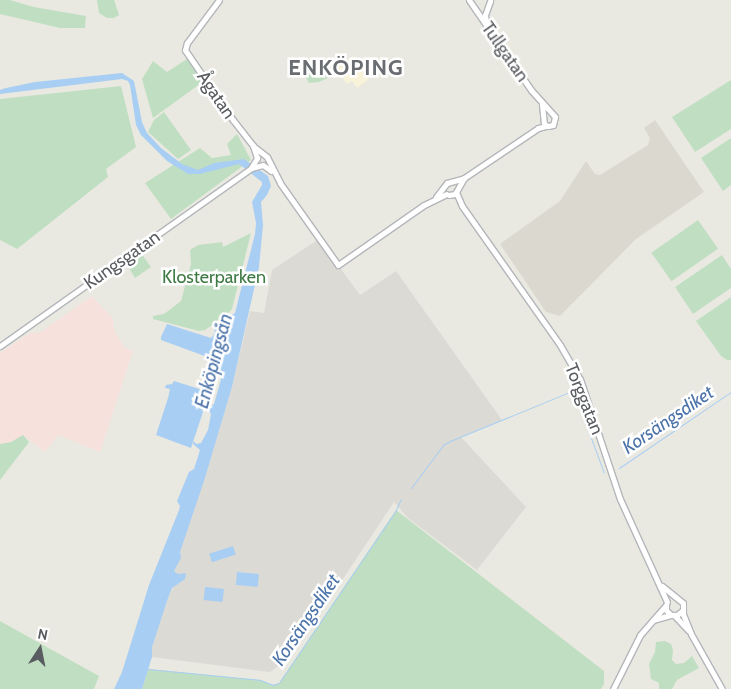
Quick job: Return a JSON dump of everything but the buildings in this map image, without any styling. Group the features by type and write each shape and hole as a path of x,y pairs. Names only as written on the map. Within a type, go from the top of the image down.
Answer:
{"street":[{"name":"Ågatan","path":"219,0 187,43 185,50 253,146 259,163 274,173 338,265 436,198"},
{"name":"Tullgatan","path":"469,0 551,114"},
{"path":"477,11 492,1"},
{"path":"486,25 484,15 492,1"},
{"name":"Tullgatan","path":"542,104 543,117"},
{"path":"436,198 447,183 453,183 464,178 538,128 550,126 555,122 555,117 551,114 543,117 538,128"},
{"path":"543,117 546,126"},
{"name":"Kungsgatan","path":"0,346 259,163"},
{"path":"436,198 457,190 464,178"},
{"name":"Torggatan","path":"453,183 462,206"},
{"path":"444,188 448,194"},
{"name":"Torggatan","path":"448,194 462,206 560,345 580,380 620,499 644,556 660,584 666,603 666,610 673,615"},
{"name":"Torggatan","path":"660,584 674,598 682,601 683,610"},
{"path":"613,689 642,631 666,603 674,598"},
{"path":"653,620 673,615 683,610 692,634 722,689"},
{"path":"673,615 692,634"}],"shaded area":[{"path":"353,56 369,79 357,88 352,81 347,84 336,68"},
{"path":"655,120 704,192 636,239 560,316 546,312 500,244 560,201 586,161 595,174 600,175 648,145 650,138 644,128"},
{"path":"319,239 360,295 396,271 502,420 461,437 526,507 477,570 408,518 394,502 313,624 281,664 270,672 152,657 152,647 159,621 172,589 178,582 178,574 174,571 192,511 205,478 232,387 250,311 264,313 272,270"},
{"path":"92,296 113,319 114,330 125,348 133,351 100,452 58,435 45,452 23,435 11,442 0,444 0,353 30,333 41,332"}],"green space":[{"path":"0,0 10,0 34,7 86,16 85,28 60,28 0,14"},
{"path":"97,0 114,0 119,15 114,18 107,18 99,13"},
{"path":"187,59 204,81 153,118 142,79 153,61 167,72"},
{"path":"321,64 330,77 319,82 309,83 305,76"},
{"path":"731,80 731,129 695,152 672,117"},
{"path":"121,86 136,147 106,169 108,177 17,249 0,240 0,99"},
{"path":"164,112 191,150 178,159 148,132 154,120"},
{"path":"237,134 251,160 171,219 145,183 200,148 212,158 231,155 227,144"},
{"path":"731,138 731,185 723,191 701,158"},
{"path":"698,220 718,249 671,281 651,253"},
{"name":"Klosterparken","path":"251,233 232,309 225,316 205,330 199,331 153,319 153,316 164,314 181,301 191,264 190,250 198,245 222,242 223,247"},
{"path":"141,253 151,267 135,278 127,265"},
{"path":"722,255 731,269 731,288 693,314 675,287"},
{"path":"731,297 731,360 727,360 721,356 696,321"},
{"path":"23,435 29,442 0,480 0,444 11,442"},
{"path":"396,510 604,671 604,684 601,689 142,689 148,669 260,680 273,685 279,683"},
{"path":"0,621 99,676 94,689 0,689"},
{"path":"665,641 671,644 673,650 672,660 676,664 684,663 692,656 699,668 677,680 672,689 659,689 659,683 651,679 649,664 655,652 656,642"}],"water":[{"name":"Enköpingsån","path":"122,73 134,81 142,122 147,133 161,148 182,164 198,170 214,163 244,159 268,176 271,186 261,202 263,225 259,267 232,387 205,478 180,552 181,558 174,571 178,574 186,573 185,579 172,588 152,647 152,657 142,689 114,689 122,672 149,585 179,510 180,506 177,501 189,472 194,469 200,450 193,444 194,441 196,444 201,443 208,430 211,414 204,409 191,448 156,435 170,389 165,388 166,385 172,384 174,381 212,393 207,405 211,406 214,404 222,376 210,358 161,340 161,337 167,324 211,338 215,333 214,327 235,313 255,234 256,223 252,202 262,182 239,164 200,174 188,174 167,161 141,135 136,125 128,81 122,79 0,94 0,90 35,82"},
{"path":"233,546 236,555 212,562 209,554"},
{"path":"237,572 259,574 258,587 236,585"},
{"path":"205,587 224,589 223,602 204,600"}],"waterway":[{"name":"Korsängsdiket","path":"411,488 443,445 572,391 604,473"},
{"name":"Korsängsdiket","path":"619,468 731,392"},
{"name":"Korsängsdiket","path":"148,669 260,680 273,685 279,683 396,510 401,499"}],"district":[{"name":"ENKÖPING","path":"346,68"}]}
